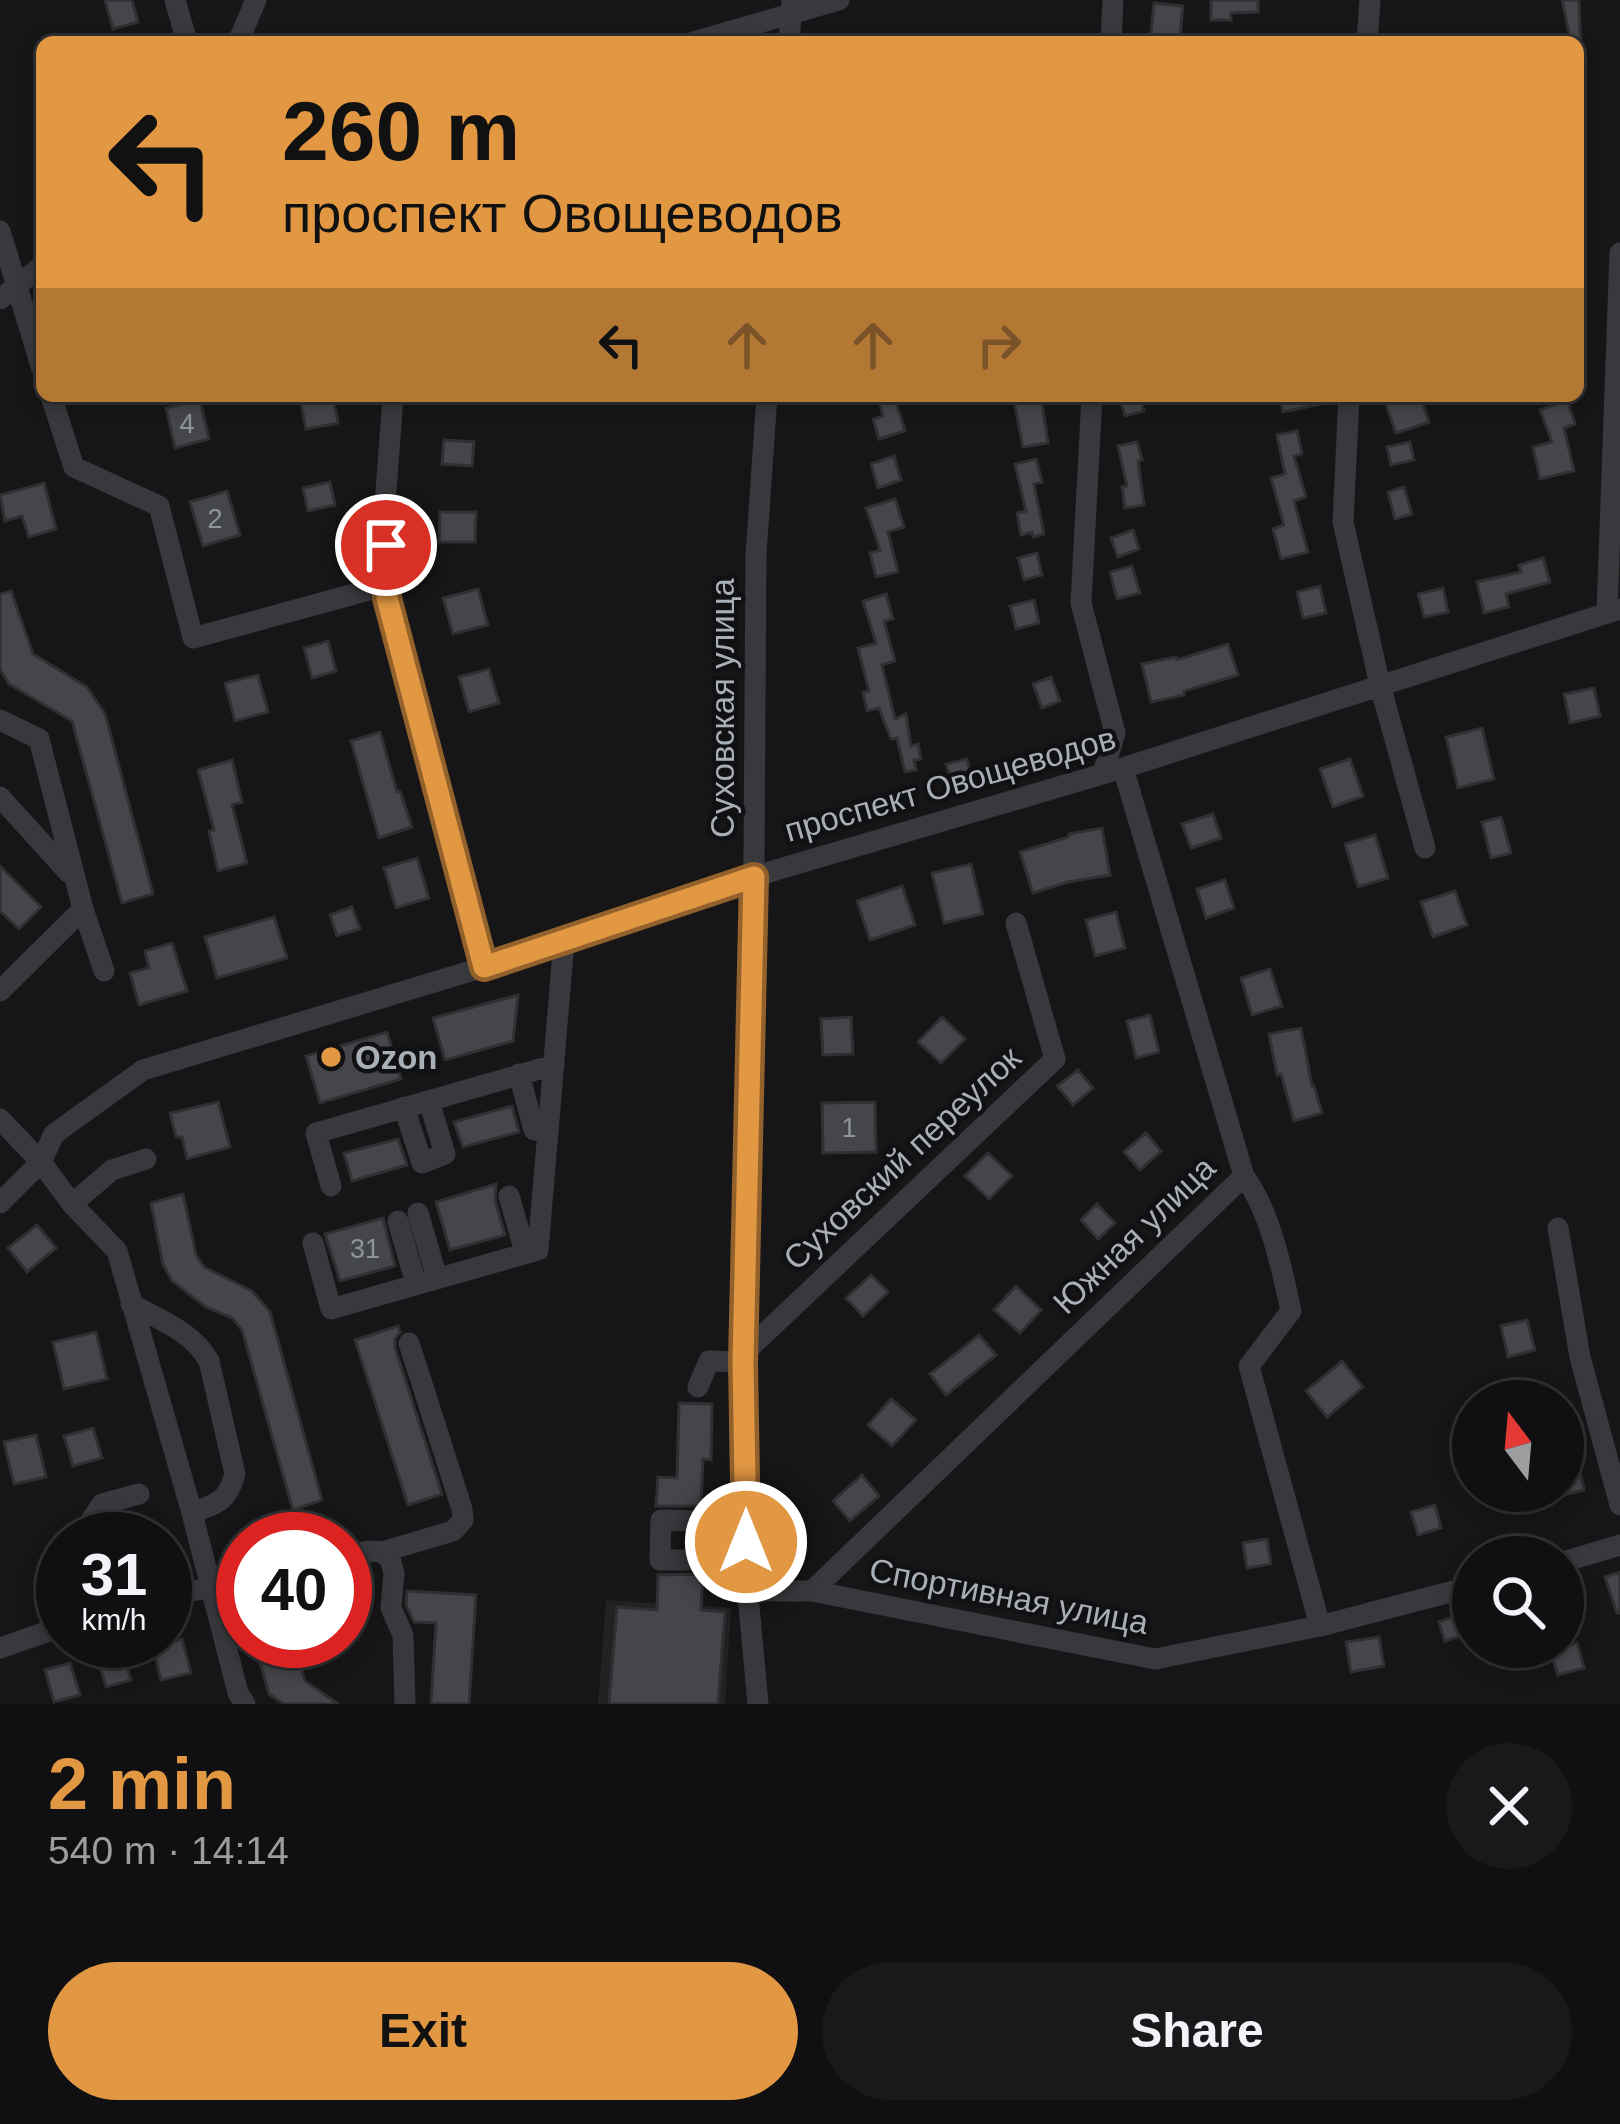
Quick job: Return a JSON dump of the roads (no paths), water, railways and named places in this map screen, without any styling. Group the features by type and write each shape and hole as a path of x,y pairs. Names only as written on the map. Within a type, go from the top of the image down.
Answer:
{"street":[{"path":"175,0 185,36"},
{"path":"241,36 256,0"},
{"path":"710,36 792,7 839,0"},
{"path":"1111,36 1113,0"},
{"path":"1367,36 1370,0"},
{"path":"0,231 7,292 36,356"},
{"path":"1614,611 1620,253"},
{"path":"7,292 36,270"},
{"path":"53,402 74,467 158,506 193,638 387,585"},
{"path":"393,402 386,505 387,598 484,967"},
{"name":"Суховская улица","path":"758,1704 748,1596 744,1358 756,554 766,402"},
{"name":"Южная улица","path":"812,1591 1244,1176 1113,771 1115,733 1081,603 1092,402"},
{"path":"1349,402 1343,522 1380,685 1425,848"},
{"name":"проспект Овощеводов","path":"0,1203 41,1162 54,1134 143,1070 1614,611"},
{"path":"0,720 39,740 74,878 104,971"},
{"path":"0,797 74,878"},
{"path":"0,991 83,909"},
{"name":"Суховский переулок","path":"744,1358 1055,1058 1016,923"},
{"path":"313,1243 332,1309 538,1250 564,941"},
{"path":"331,1186 316,1133 554,1065"},
{"path":"519,1074 534,1130 548,1124"},
{"path":"404,1107 422,1163 445,1154 429,1101"},
{"path":"0,1119 117,1251 192,1512"},
{"path":"72,1204 112,1170 146,1159"},
{"path":"1244,1176 1281,1265 1291,1311 1250,1366 1320,1626"},
{"path":"509,1196 525,1252"},
{"path":"408,1217 427,1281"},
{"path":"1558,1228 1580,1358 1620,1505"},
{"path":"131,1304 190,1336 209,1361 236,1474 230,1492 219,1503 192,1513 244,1704"},
{"path":"372,1551 453,1531 463,1520 409,1343"},
{"path":"698,1387 709,1361 744,1358"},
{"path":"97,1512 102,1504 139,1493"},
{"path":"700,1543 746,1542"},
{"path":"1584,1556 1620,1545"},
{"path":"382,1552 394,1573 391,1608 403,1634 405,1704"},
{"path":"192,1591 216,1588"},
{"path":"748,1596 812,1591"},
{"name":"Спортивная улица","path":"812,1591 1155,1659 1320,1626 1452,1591"},
{"path":"0,1648 36,1635"}],"place":[{"name":"Ozon","path":"331,1057"}]}
